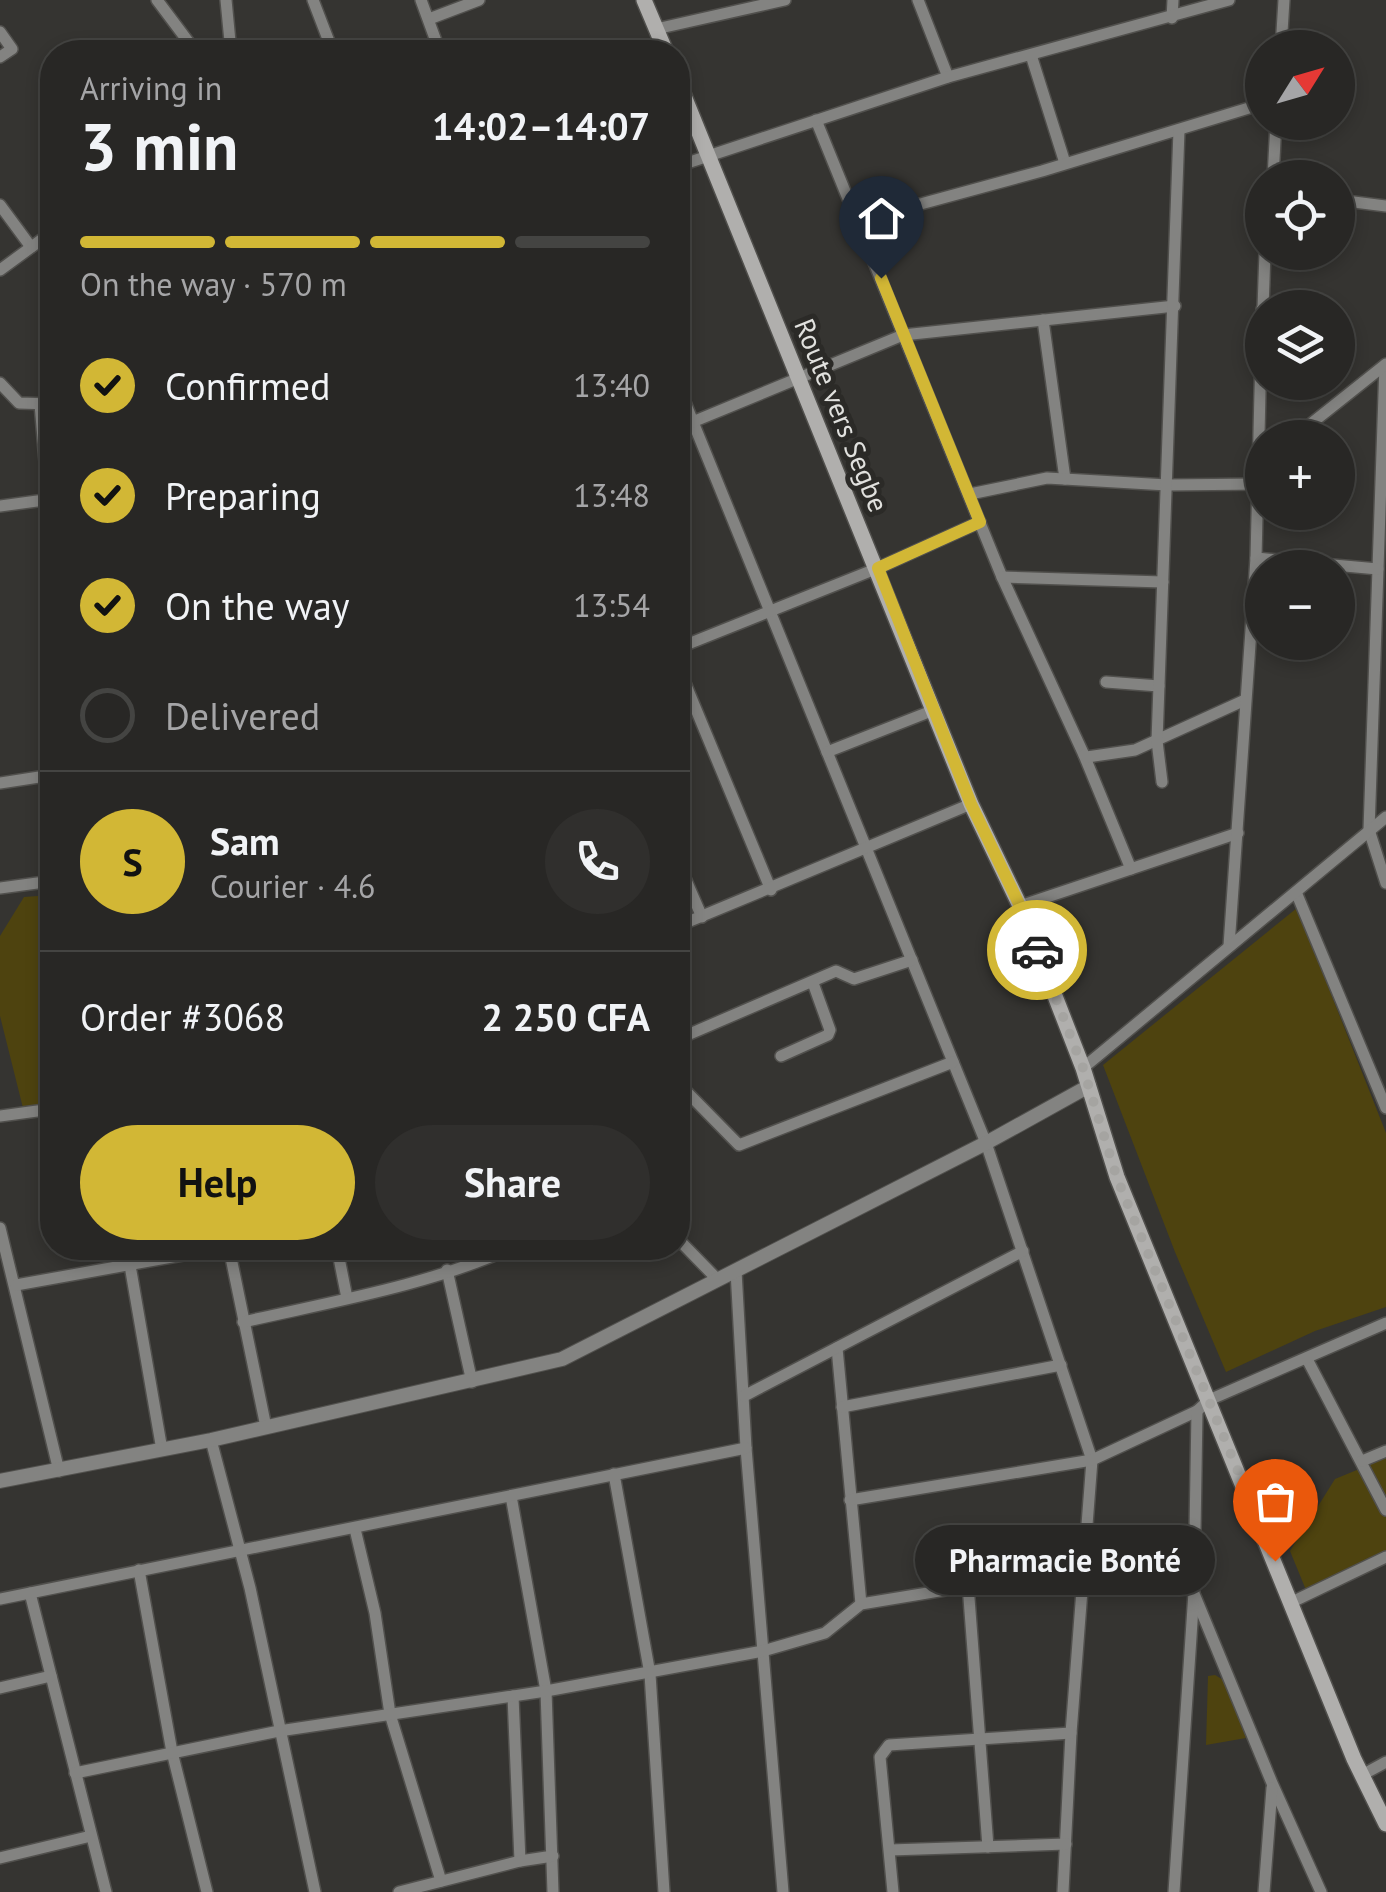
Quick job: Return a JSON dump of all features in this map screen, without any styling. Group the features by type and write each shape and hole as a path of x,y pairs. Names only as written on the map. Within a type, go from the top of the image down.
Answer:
{"main road":[{"path":"644,0 661,40"},
{"name":"Route vers Segbe","path":"690,111 971,804 1020,906 1083,1068 1117,1178 1203,1405 1386,1824"}],"street":[{"path":"157,0 187,40"},
{"path":"226,0 230,40"},
{"path":"313,0 328,40"},
{"path":"422,0 436,40"},
{"path":"429,19 479,0"},
{"path":"918,0 948,77"},
{"path":"1172,0 1172,18"},
{"path":"690,162 948,77 1229,0"},
{"path":"1282,30 1284,0"},
{"path":"656,29 777,1"},
{"path":"0,32 12,48 0,57"},
{"path":"1030,55 1065,162"},
{"path":"858,221 1245,109"},
{"path":"816,120 1002,577 1084,754 1131,868"},
{"path":"1162,782 1156,741 1179,130"},
{"path":"1355,202 1386,206"},
{"path":"0,205 32,248"},
{"path":"0,270 40,242"},
{"path":"692,422 904,334 1175,306"},
{"path":"1044,320 1065,479"},
{"path":"1316,420 1386,365"},
{"path":"1386,365 1384,536 1378,569 1382,651 1370,830 1386,883"},
{"path":"0,382 19,403 40,404"},
{"path":"690,417 986,1143 1092,1460 1071,1733 1064,1892"},
{"path":"970,494 1047,478 1168,485 1245,484"},
{"path":"0,506 40,501"},
{"path":"690,643 878,568 980,522"},
{"path":"1355,567 1378,569"},
{"path":"1002,577 1164,582"},
{"path":"1229,946 1248,660"},
{"path":"1106,682 1159,686"},
{"path":"690,695 770,890"},
{"path":"1084,754 1087,758 1124,753 1245,700"},
{"path":"827,752 934,710"},
{"path":"0,783 40,777"},
{"path":"690,922 971,804"},
{"path":"1083,1068 1386,817"},
{"path":"1020,906 1238,833"},
{"path":"0,888 40,883"},
{"path":"690,890 702,917"},
{"path":"1296,892 1386,1108"},
{"path":"690,1034 836,971 854,980 912,960"},
{"path":"781,1056 830,1030 813,983"},
{"path":"690,1095 739,1145 953,1062"},
{"path":"0,1481 211,1440 562,1359 986,1143 1089,1086"},
{"path":"0,1116 40,1111"},
{"path":"0,1228 60,1471"},
{"path":"690,1251 718,1280"},
{"path":"744,1396 1022,1251"},
{"path":"129,1260 162,1450"},
{"path":"16,1285 154,1260"},
{"path":"229,1260 266,1427"},
{"path":"340,1260 348,1298"},
{"path":"243,1322 348,1298 476,1260"},
{"path":"447,1270 472,1382"},
{"path":"736,1270 746,1448 783,1892"},
{"path":"850,1500 1092,1460 1386,1323"},
{"path":"837,1348 861,1604"},
{"path":"1306,1359 1386,1510"},
{"path":"842,1408 1061,1365"},
{"path":"1174,1892 1203,1405"},
{"path":"211,1440 241,1550 315,1892"},
{"path":"0,1599 746,1448"},
{"path":"1362,1461 1386,1451"},
{"path":"614,1474 650,1674 664,1892"},
{"path":"511,1496 546,1691 553,1892"},
{"path":"356,1529 375,1612 390,1714 441,1882"},
{"path":"75,1773 279,1731 650,1674 826,1633 861,1604 1084,1567 1194,1542"},
{"path":"1290,1603 1386,1557"},
{"path":"139,1570 172,1752 207,1892"},
{"path":"968,1585 988,1847"},
{"path":"1194,1592 1321,1892"},
{"path":"30,1593 106,1892"},
{"path":"0,1688 50,1676"},
{"path":"513,1696 520,1861"},
{"path":"892,1892 882,1750 889,1744 1071,1733"},
{"path":"1362,1776 1386,1762"},
{"path":"1264,1892 1272,1783"},
{"path":"0,1858 90,1836"},
{"path":"890,1850 1066,1844"},
{"path":"399,1892 552,1856"}],"shaded area":[{"path":"40,896 40,1106 23,1108 0,1016 0,936 24,897"},
{"path":"1297,908 1386,1133 1386,1307 1315,1331 1226,1372 1103,1065"},
{"path":"1386,1458 1386,1561 1306,1590 1290,1551 1335,1479"},
{"path":"1208,1676 1225,1681 1246,1738 1206,1745"}],"way so far":[{"path":"1037,950 1083,1068 1117,1178 1275,1561"}],"place":[{"name":"Pharmacie Bonté","path":"1275,1561"}],"route":[{"path":"881,278 980,522 878,568 971,804 1037,950"}]}
